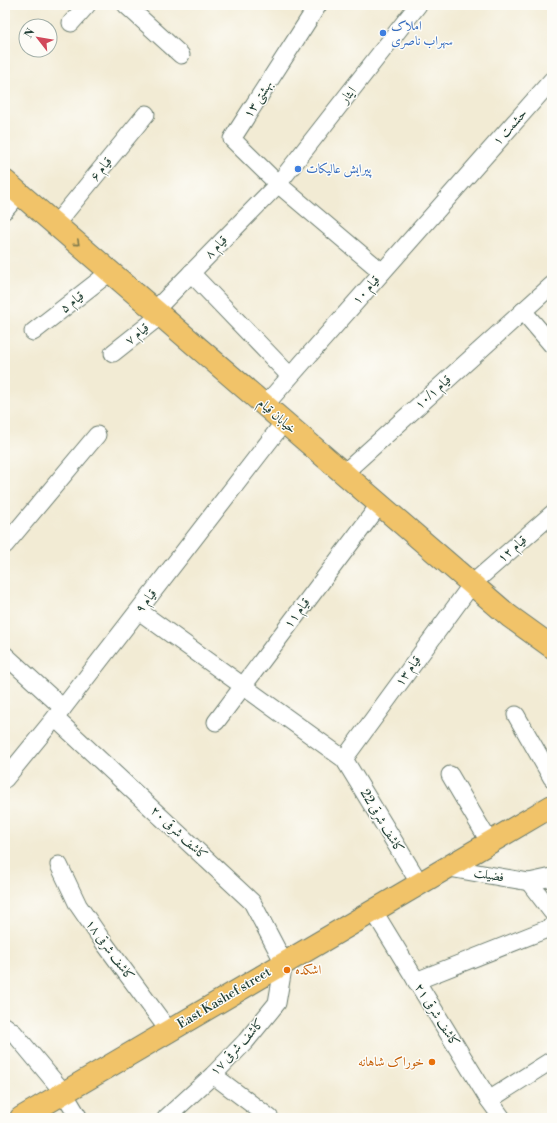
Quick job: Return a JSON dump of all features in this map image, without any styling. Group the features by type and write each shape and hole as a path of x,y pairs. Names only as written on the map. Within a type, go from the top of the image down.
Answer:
{"main road":[{"name":"خیابان قیام","path":"12,187 509,616 552,647"},
{"name":"East Kashef street","path":"21,1118 373,910 449,868 552,806"}],"street":[{"path":"71,23 87,5"},
{"path":"126,5 181,55"},
{"name":"بهشتی ۱۳","path":"278,184 232,139 318,5"},
{"name":"ایثار","path":"278,184 418,5"},
{"name":"حشمت ۱","path":"468,175 552,80"},
{"name":"قیام ۶","path":"56,225 146,114"},
{"name":"قیام ۱۰","path":"264,405 468,175"},
{"path":"278,184 382,272"},
{"name":"قیام ۸","path":"158,313 191,272 278,184"},
{"path":"5,210 12,187"},
{"name":"قیام ۵","path":"33,332 110,272"},
{"path":"191,272 290,376"},
{"name":"قیام ۱۰/۱","path":"344,473 552,285"},
{"path":"523,311 552,345"},
{"name":"قیام ۷","path":"114,353 158,313"},
{"name":"قیام ۹","path":"5,779 139,611 284,422"},
{"path":"5,545 97,435"},
{"name":"قیام ۱۱","path":"216,722 242,685 380,504"},
{"name":"قیام ۱۲","path":"472,584 552,514"},
{"name":"قیام ۱۳","path":"344,759 472,584"},
{"path":"139,611 344,759"},
{"name":"کاشف شرقی ۲۰","path":"5,655 59,713 252,902 284,963"},
{"path":"516,715 552,778"},
{"name":"کاشف شرقی 22","path":"344,759 420,884"},
{"path":"450,775 490,843"},
{"name":"کاشف شرقی ۱۸","path":"59,865 78,905 169,1031"},
{"name":"فضیلت","path":"449,868 529,882 552,877"},
{"path":"529,882 552,912"},
{"name":"کاشف شرقی ۲۱","path":"373,910 489,1100 502,1118"},
{"path":"416,981 552,927"},
{"name":"کاشف شرقی ۱۷","path":"166,1118 246,1041 277,1003 284,963"},
{"path":"5,1026 14,1033 64,1093 79,1118"},
{"path":"489,1100 552,1060"},
{"path":"213,1074 270,1118"}],"place":[{"name":"املاک سهراب ناصری","path":"383,33"},
{"name":"پیرایش عالیکات","path":"298,169"},
{"name":"اشکده","path":"287,970"},
{"name":"خوراک شاهانه","path":"432,1062"}]}
